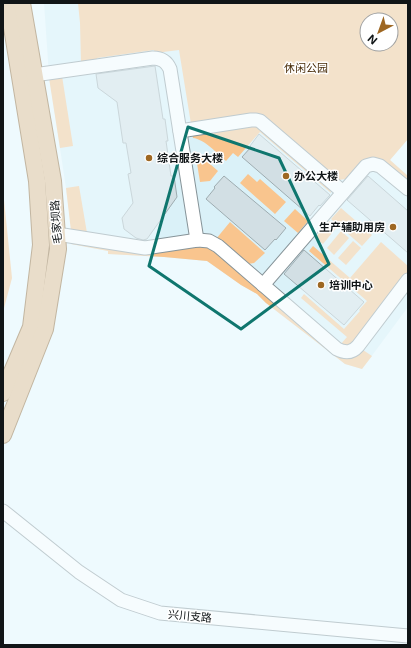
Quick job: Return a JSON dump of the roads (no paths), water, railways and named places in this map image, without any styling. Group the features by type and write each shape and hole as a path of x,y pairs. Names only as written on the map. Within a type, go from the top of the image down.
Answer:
{"main road":[{"name":"毛家坝路","path":"3,393 31,327 41,246 37,181 8,3"},
{"name":"毛家坝路","path":"3,434 45,329 58,248 53,181 22,3"}],"street":[{"path":"34,75 154,58 161,59 166,62 170,69 197,240"},
{"path":"180,131 250,120 260,121 342,192"},
{"path":"263,285 366,166 377,164 408,189"},
{"path":"57,234 145,248 197,240 214,243 337,349 348,352 356,350 408,280"},
{"name":"兴川支路","path":"3,511 79,572 121,600 160,613 408,636"}],"place":[{"name":"综合服务大楼","path":"149,158"},
{"name":"办公大楼","path":"286,176"},
{"name":"生产辅助用房","path":"393,227"},
{"name":"培训中心","path":"321,285"}],"park label":[{"name":"休闲公园","path":"306,68"}]}
